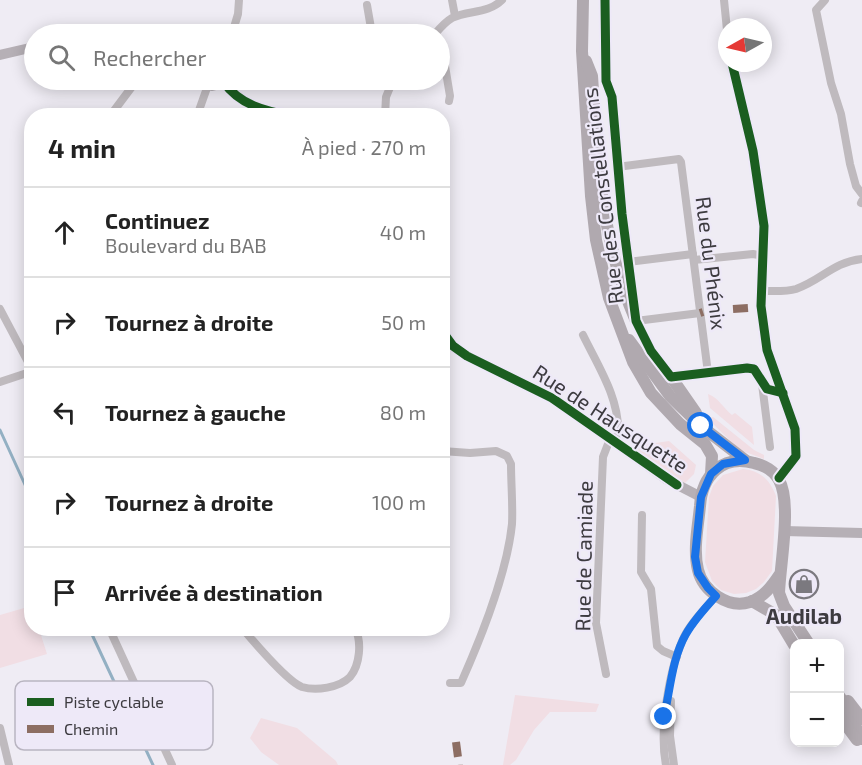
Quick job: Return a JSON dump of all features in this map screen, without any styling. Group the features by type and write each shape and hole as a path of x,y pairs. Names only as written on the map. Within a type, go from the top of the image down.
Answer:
{"main road":[{"path":"583,0 582,51 591,196 596,240 609,298 633,362 651,393 680,424 705,444 712,456 711,474 701,497 695,557 698,573 716,596 742,603 752,601 768,591 780,574"},
{"path":"582,51 592,76 600,190 607,230 623,290 636,321"},
{"path":"621,329 670,396 711,434 745,460 765,466 779,478 785,495 779,593 784,606 805,639"},
{"path":"671,377 711,434"},
{"path":"711,474 723,464 745,460"},
{"path":"752,601 776,615 791,639"},
{"path":"842,693 862,719"},
{"path":"844,705 862,739"},
{"path":"844,724 862,745"}],"street":[{"path":"235,24 239,0"},
{"path":"452,0 455,16"},
{"path":"444,24 455,16 490,9 502,0"},
{"name":"Rue des Constellations","path":"605,0 606,81 612,97 617,167 636,321 651,351 671,377"},
{"path":"724,0 726,18"},
{"path":"825,0 816,10 831,83 841,114 850,165 856,186 862,194"},
{"path":"367,5 370,24"},
{"path":"0,55 24,49"},
{"path":"734,72 753,151 764,226 761,306 767,350 795,429 797,444 796,456 779,478"},
{"path":"116,108 129,90"},
{"path":"199,108 203,90"},
{"path":"230,90 252,106 260,108"},
{"path":"385,108 388,90"},
{"path":"449,90 449,101"},
{"name":"Rue du Phénix","path":"617,167 678,159 681,162 708,373"},
{"path":"628,262 753,254 764,256"},
{"path":"763,291 794,290 809,284 839,264 862,259"},
{"path":"0,309 24,354"},
{"path":"636,321 700,313"},
{"name":"Rue de Camiade","path":"583,335 615,402 618,434 611,441 603,457 596,623 606,674"},
{"name":"Rue de Hausquette","path":"450,342 467,356 552,398 666,479 701,497"},
{"path":"671,377 754,369 759,374 762,383 770,447"},
{"path":"0,382 24,374"},
{"path":"762,383 767,389 783,393"},
{"path":"450,452 496,451 507,456 511,464 512,524 505,564 473,656 461,683 450,683"},
{"path":"642,516 641,572 651,589 657,646 677,657"},
{"path":"784,531 862,533"},
{"path":"666,765 662,737 664,717 677,657 685,636 696,618 716,596"},
{"path":"113,636 133,681"},
{"path":"250,636 300,686 320,689 332,687 350,676 361,652 358,636"},
{"path":"672,679 670,736 674,765"},
{"path":"0,728 2,749 9,765"},
{"path":"165,750 172,765"}],"shaded area":[{"path":"708,394 732,415 735,413 752,427 754,445 710,408"},
{"path":"713,417 754,450 764,455 764,459 740,450 708,419"},
{"path":"669,441 696,465 694,474 685,483 633,450 635,446"},
{"path":"743,469 764,477 776,496 772,571 756,589 734,594 721,590 712,581 705,562 709,497 713,486 723,475"},
{"path":"24,608 24,636 41,636 47,654 0,668 0,615"},
{"path":"515,695 599,704 596,712 550,712 534,730 516,760 510,765 503,765"},
{"path":"261,718 297,728 338,765 279,765 261,752 250,738"}],"waterway":[{"path":"0,430 24,482"},
{"path":"93,636 114,681"},
{"path":"146,750 153,765"}],"marked path":[{"path":"733,309 748,308"},
{"path":"456,742 459,765"}],"cycle path":[{"path":"605,0 606,81 612,97 622,214 636,321 651,351 671,377 747,368 754,369 767,389 783,393"},
{"path":"734,72 753,151 764,226 761,306 767,350 795,429 796,456 779,478"},
{"path":"230,90 260,108"},
{"path":"450,342 467,356 552,398 677,485"}],"place":[{"name":"Audilab","path":"804,584"}],"route":[{"path":"664,717 677,657 685,636 696,618 716,596 698,573 695,557 704,487 711,474 723,464 745,460 701,426"}]}
